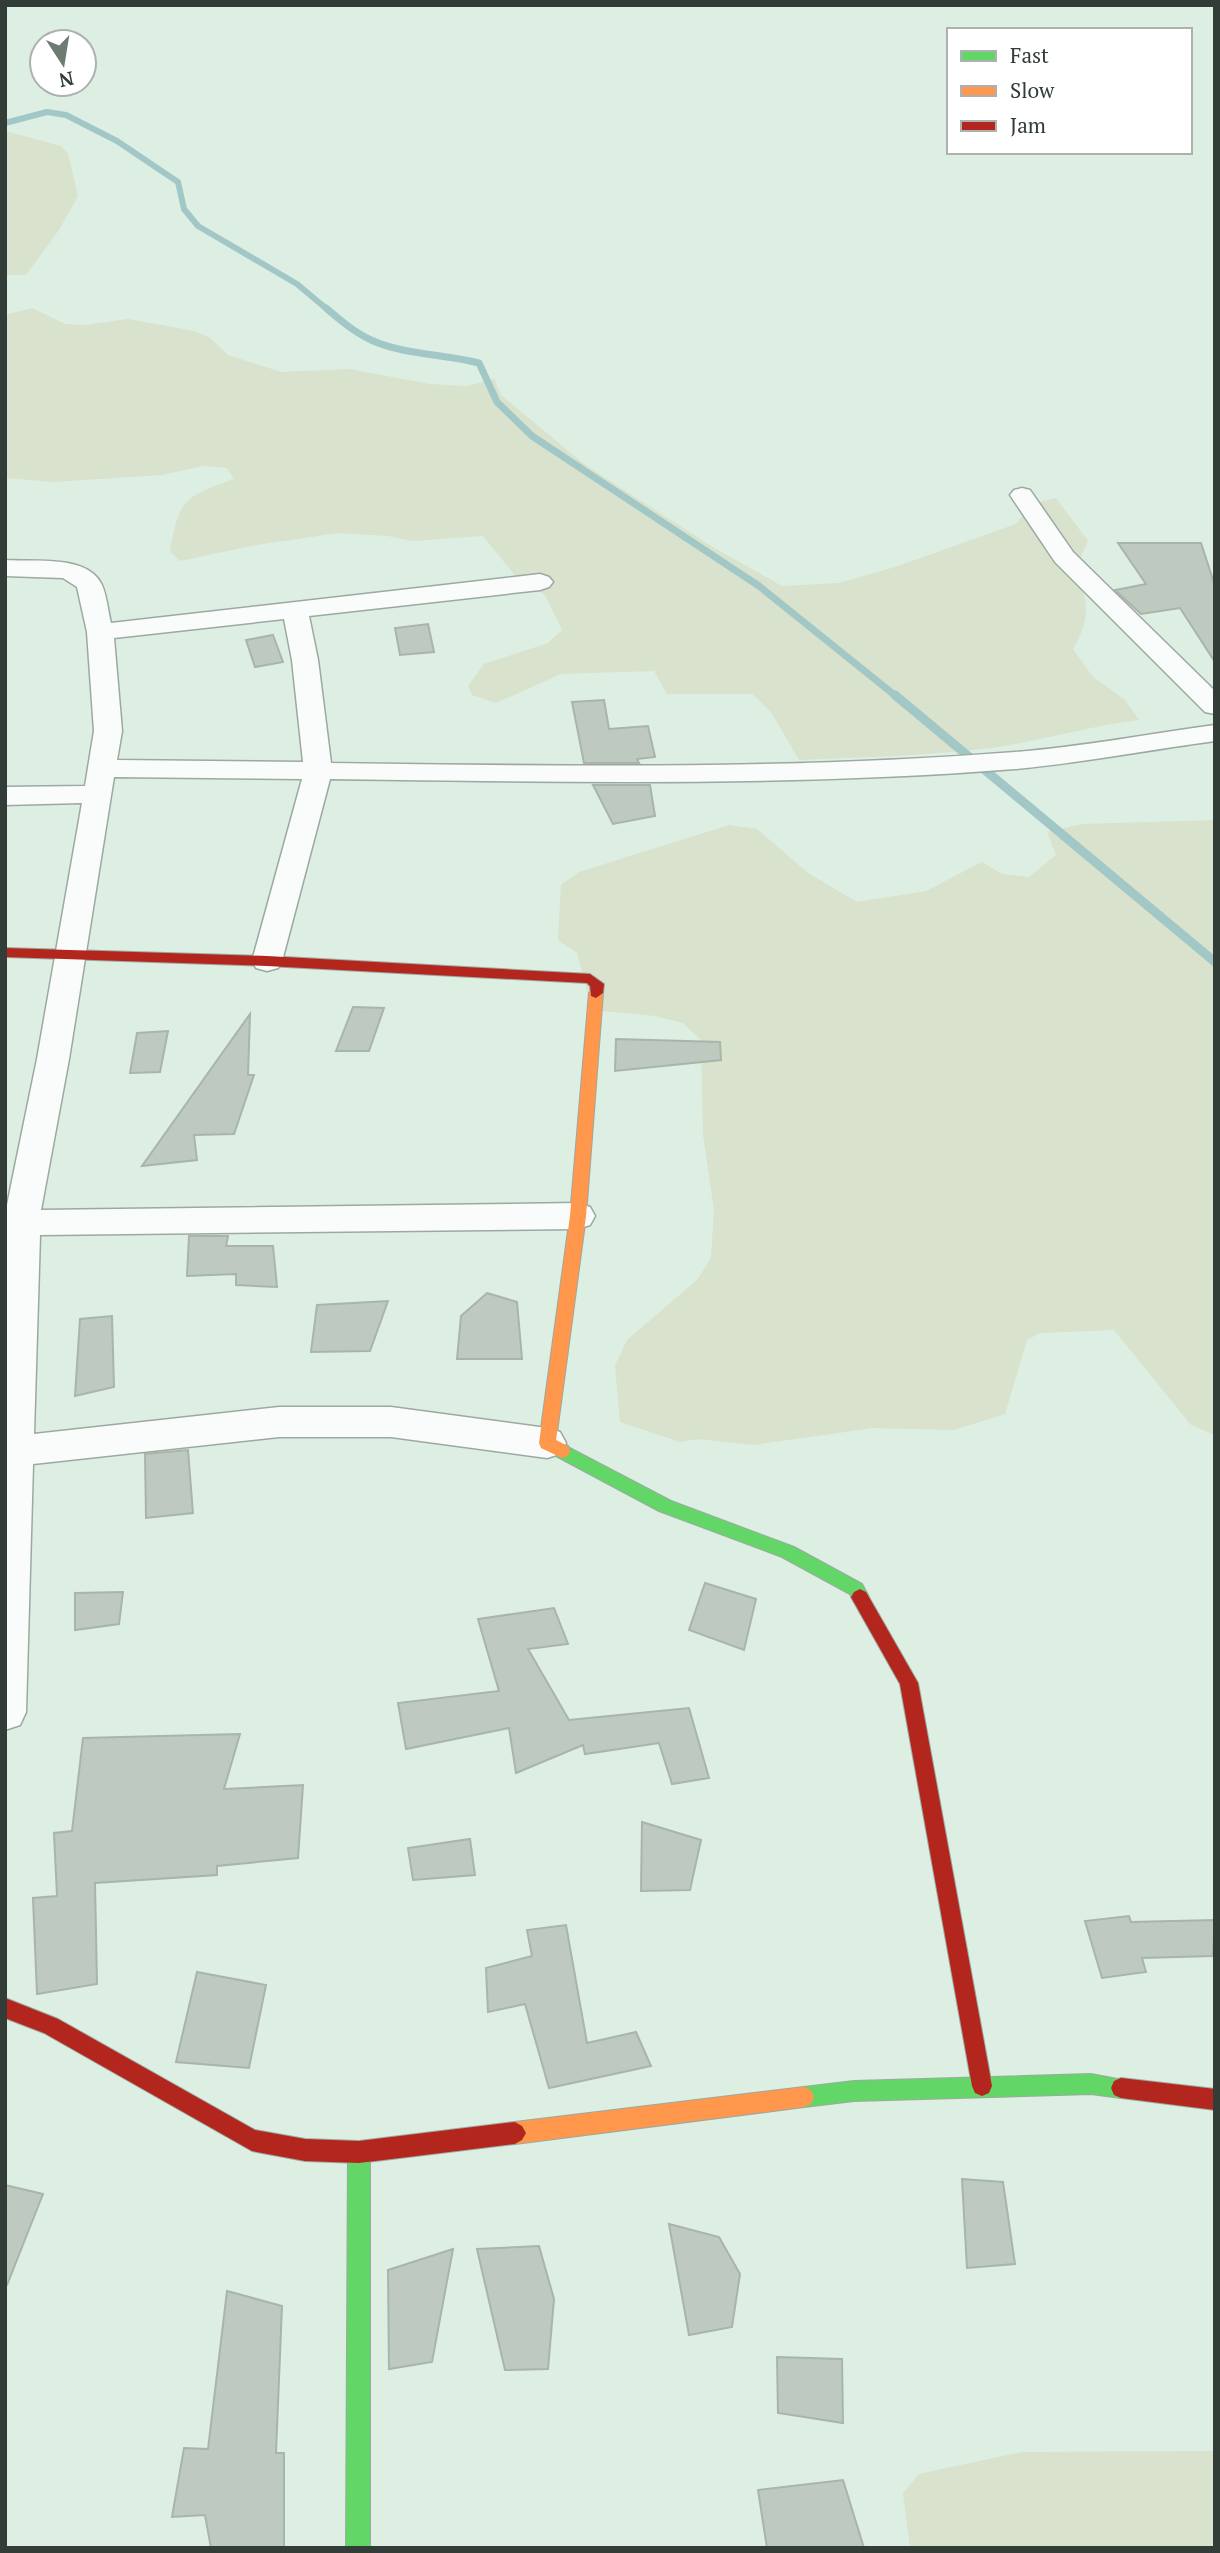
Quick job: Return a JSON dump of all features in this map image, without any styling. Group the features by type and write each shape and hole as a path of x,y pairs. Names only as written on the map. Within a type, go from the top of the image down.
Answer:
{"street":[{"path":"1021,495 1064,556 1215,706"},
{"path":"5,568 66,571 81,576 92,591 100,632 108,731 102,781 71,953 17,1211 15,1451 5,1712"},
{"path":"100,632 540,582"},
{"path":"267,961 318,773 305,660 295,610"},
{"path":"5,796 102,781 318,773 640,775 924,767 1018,760 1215,733"},
{"path":"5,952 267,961 592,980 598,990 578,1216 547,1443"},
{"path":"17,1211 578,1216"},
{"path":"15,1451 279,1422 391,1422 547,1443 665,1506 788,1552 856,1589 883,1643 900,1663 909,1684 982,2086"},
{"path":"5,2008 51,2026 251,2140 305,2150 359,2151 854,2091 1091,2084 1215,2100"},
{"path":"358,2548 359,2151"}],"green space":[{"path":"5,131 61,146 68,153 78,196 59,230 26,275 5,275"},
{"path":"32,308 65,324 86,325 128,319 194,331 210,338 228,355 281,372 349,369 430,384 467,386 494,379 501,395 584,464 711,546 782,586 839,583 895,567 1016,524 1032,504 1056,498 1088,541 1075,570 1086,610 1083,628 1073,649 1093,677 1125,700 1139,720 991,748 919,755 799,760 771,712 752,694 667,694 654,671 561,674 496,703 472,695 468,686 484,664 548,643 562,630 545,595 518,579 483,536 413,541 388,536 338,533 256,545 180,561 170,551 181,510 187,502 205,490 234,479 227,468 204,466 161,475 53,482 5,478 5,315"},
{"path":"1215,820 1215,1435 1191,1425 1114,1330 1040,1333 1027,1340 1005,1414 954,1430 873,1428 754,1445 698,1439 680,1442 620,1422 615,1366 627,1340 697,1280 711,1258 714,1210 703,1135 701,1040 683,1023 655,1016 592,1010 577,953 558,940 561,885 579,872 729,825 757,829 808,873 857,902 926,891 982,862 1002,874 1029,877 1056,855 1047,832 1082,824"},
{"path":"1215,2451 1215,2548 910,2548 903,2493 919,2474 1022,2452"}],"building":[{"path":"1118,543 1201,543 1215,586 1215,662 1180,608 1141,614 1115,590 1146,584"},
{"path":"428,624 434,652 400,655 395,628"},
{"path":"273,635 283,662 255,667 246,640"},
{"path":"604,700 609,729 648,726 655,757 637,759 639,763 584,763 572,702"},
{"path":"593,785 650,785 655,816 613,824"},
{"path":"353,1007 384,1008 369,1051 336,1051"},
{"path":"250,1014 248,1075 254,1075 234,1134 194,1135 197,1160 142,1166"},
{"path":"168,1031 160,1072 130,1073 137,1033"},
{"path":"616,1039 720,1042 721,1060 615,1071"},
{"path":"189,1236 228,1236 226,1246 273,1246 277,1287 236,1285 236,1274 187,1276"},
{"path":"487,1293 517,1302 522,1359 457,1359 461,1316"},
{"path":"388,1301 370,1351 311,1352 317,1305"},
{"path":"112,1316 114,1387 75,1396 80,1319"},
{"path":"188,1450 193,1513 146,1518 145,1454"},
{"path":"705,1583 756,1599 744,1650 689,1630"},
{"path":"123,1592 119,1624 75,1630 75,1593"},
{"path":"554,1608 568,1644 528,1649 569,1720 689,1708 709,1778 672,1784 659,1743 585,1754 583,1745 516,1773 509,1728 406,1749 398,1703 499,1691 478,1619"},
{"path":"240,1734 224,1789 303,1785 298,1858 217,1866 217,1875 95,1883 97,1984 37,1994 33,1898 57,1896 54,1833 72,1831 83,1738"},
{"path":"642,1822 701,1840 690,1890 641,1891"},
{"path":"470,1839 475,1875 413,1880 408,1848"},
{"path":"1129,1916 1131,1922 1215,1920 1213,1956 1142,1958 1146,1972 1102,1978 1085,1921"},
{"path":"566,1925 587,2043 636,2032 651,2066 549,2088 525,2004 488,2012 486,1968 532,1956 527,1930"},
{"path":"197,1972 266,1985 249,2068 176,2062"},
{"path":"962,2179 1003,2182 1015,2264 967,2268"},
{"path":"5,2185 43,2194 7,2285 5,2285"},
{"path":"669,2224 719,2237 740,2274 732,2327 689,2335"},
{"path":"539,2246 554,2299 548,2369 505,2370 477,2249"},
{"path":"453,2249 432,2362 389,2369 388,2270"},
{"path":"227,2291 282,2306 276,2453 284,2453 284,2548 211,2548 205,2515 172,2517 184,2448 208,2449"},
{"path":"777,2357 842,2359 843,2423 778,2413"},
{"path":"843,2480 864,2548 767,2548 758,2490"}],"waterway":[{"path":"5,123 47,112 66,115 117,141 178,182 184,209 198,226 297,284 328,310"},
{"path":"326,308 359,333 384,345 479,363 497,402 532,436 759,586 897,697"},
{"path":"895,695 1215,962"}],"traffic: fast":[{"path":"562,1451 665,1506 788,1552 856,1589 860,1597"},
{"path":"804,2097 854,2091 1091,2084 1121,2088"},
{"path":"358,2548 359,2152"}],"traffic: slow":[{"path":"562,1451 547,1443 578,1216 596,993"},
{"path":"515,2133 804,2097"}],"traffic: jam":[{"path":"5,952 267,961 590,979 597,984 596,993"},
{"path":"860,1597 909,1683 982,2086"},
{"path":"5,2008 51,2026 252,2140 305,2150 359,2152 515,2133"},
{"path":"1121,2088 1215,2100"}]}
